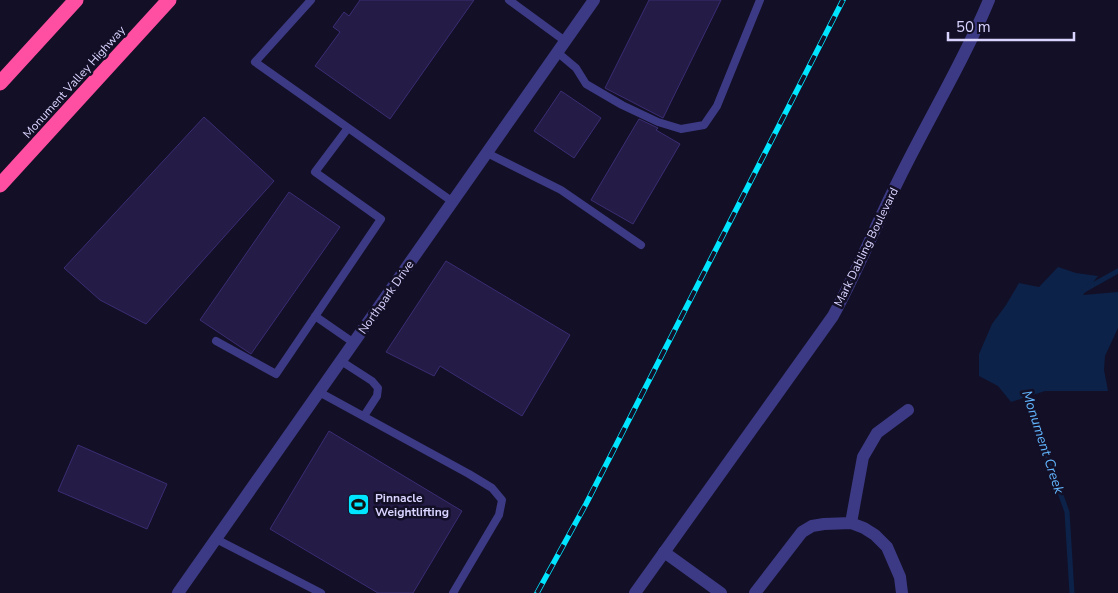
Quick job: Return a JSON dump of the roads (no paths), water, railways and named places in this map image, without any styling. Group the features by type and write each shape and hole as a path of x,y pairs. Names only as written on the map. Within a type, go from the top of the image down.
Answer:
{"highway":[{"path":"0,83 76,0"},
{"name":"Monument Valley Highway","path":"0,185 170,0"}],"street":[{"name":"Northpark Drive","path":"178,593 594,0"},
{"name":"Mark Dabling Boulevard","path":"635,593 833,316 852,282 897,182 972,40 989,0"},
{"path":"851,523 863,457 877,434 908,410"},
{"path":"755,593 802,532 812,526 851,523 875,535 888,547 900,577 902,593"},
{"path":"664,552 721,593"}],"lane":[{"path":"311,0 255,62 453,202"},
{"path":"509,0 565,41"},
{"path":"558,52 576,68 586,84 622,105 658,122 681,129 704,125 717,106 760,0"},
{"path":"216,341 276,374 381,219 315,172 348,128"},
{"path":"487,153 561,190 641,245"},
{"path":"316,316 354,343"},
{"path":"341,361 372,381 378,388 376,396 364,416"},
{"path":"319,392 477,479 492,488 502,500 499,515 453,593"},
{"path":"216,539 321,593"}],"water":[{"path":"1058,267 1076,273 1098,276 1083,295 1118,292 1118,328 1105,356 1104,370 1108,391 1045,391 1011,402 998,386 979,376 979,354 992,324 1019,283 1039,287"}],"waterway":[{"name":"Monument Creek","path":"1084,290 1118,271"},
{"name":"Monument Creek","path":"1024,392 1067,512 1072,593"}],"railway":[{"path":"537,593 586,504 843,0"}],"place":[{"name":"Pinnacle Weightlifting","path":"359,505"}]}
